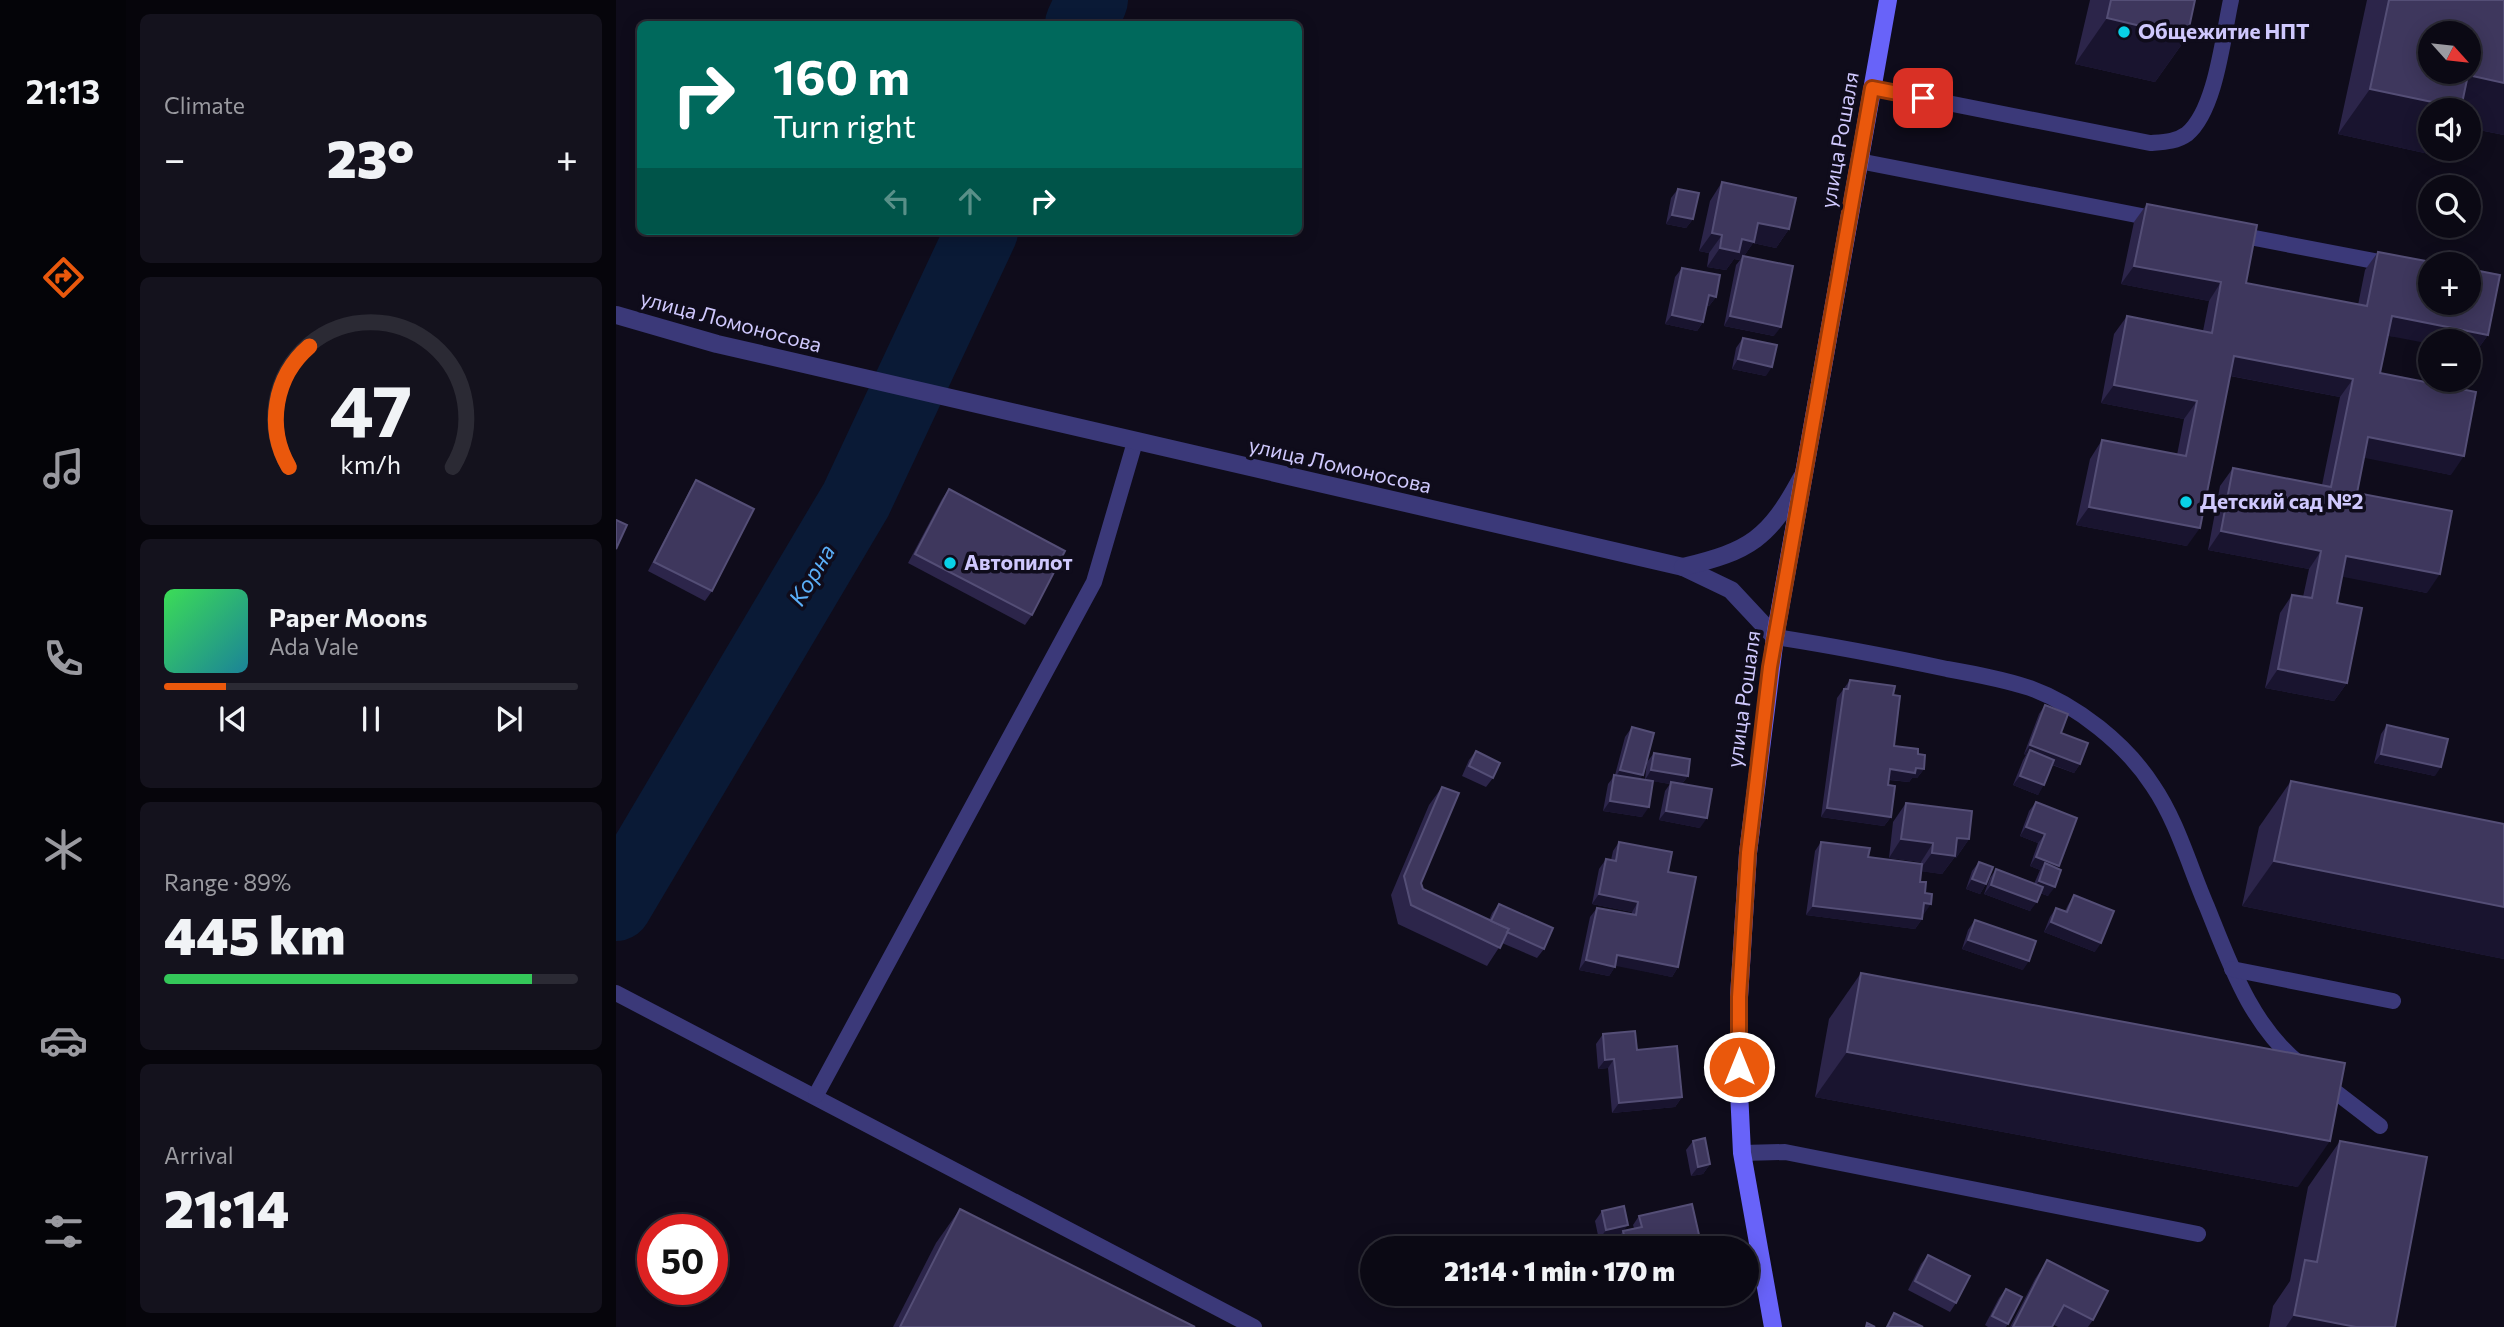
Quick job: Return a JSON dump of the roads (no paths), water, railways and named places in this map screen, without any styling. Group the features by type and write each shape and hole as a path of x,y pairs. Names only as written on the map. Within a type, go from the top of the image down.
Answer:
{"main road":[{"name":"улица Рошаля","path":"1773,1327 1742,1153 1739,1032 1743,924 1757,771 1775,637 1888,0"}],"street":[{"name":"улица Ломоносова","path":"616,315 717,344 835,372 1683,567 1731,590 1775,637"},
{"name":"улица Ломоносова","path":"1683,567 1718,559 1755,542 1783,510 1805,472"}],"lane":[{"path":"1872,88 2150,143 2170,142 2187,134 2200,118 2209,99 2231,0"},
{"path":"1859,161 2173,222"},
{"path":"2214,230 2418,269"},
{"path":"816,1095 1094,582 1135,442"},
{"path":"1775,637 2030,688 2085,717 2123,751 2155,789 2232,969 2259,1020 2283,1051 2380,1126"},
{"path":"2232,969 2393,1000"},
{"path":"620,995 816,1095 1254,1327"},
{"path":"1742,1153 1785,1152 2199,1234"}],"waterway":[{"name":"Корна","path":"1082,21 1092,0"},
{"name":"Корна","path":"616,905 856,500 980,235"}],"place":[{"name":"Общежитие НПТ","path":"2124,32"},
{"name":"Детский сад №2","path":"2186,502"},
{"name":"Автопилот","path":"950,563"}]}
